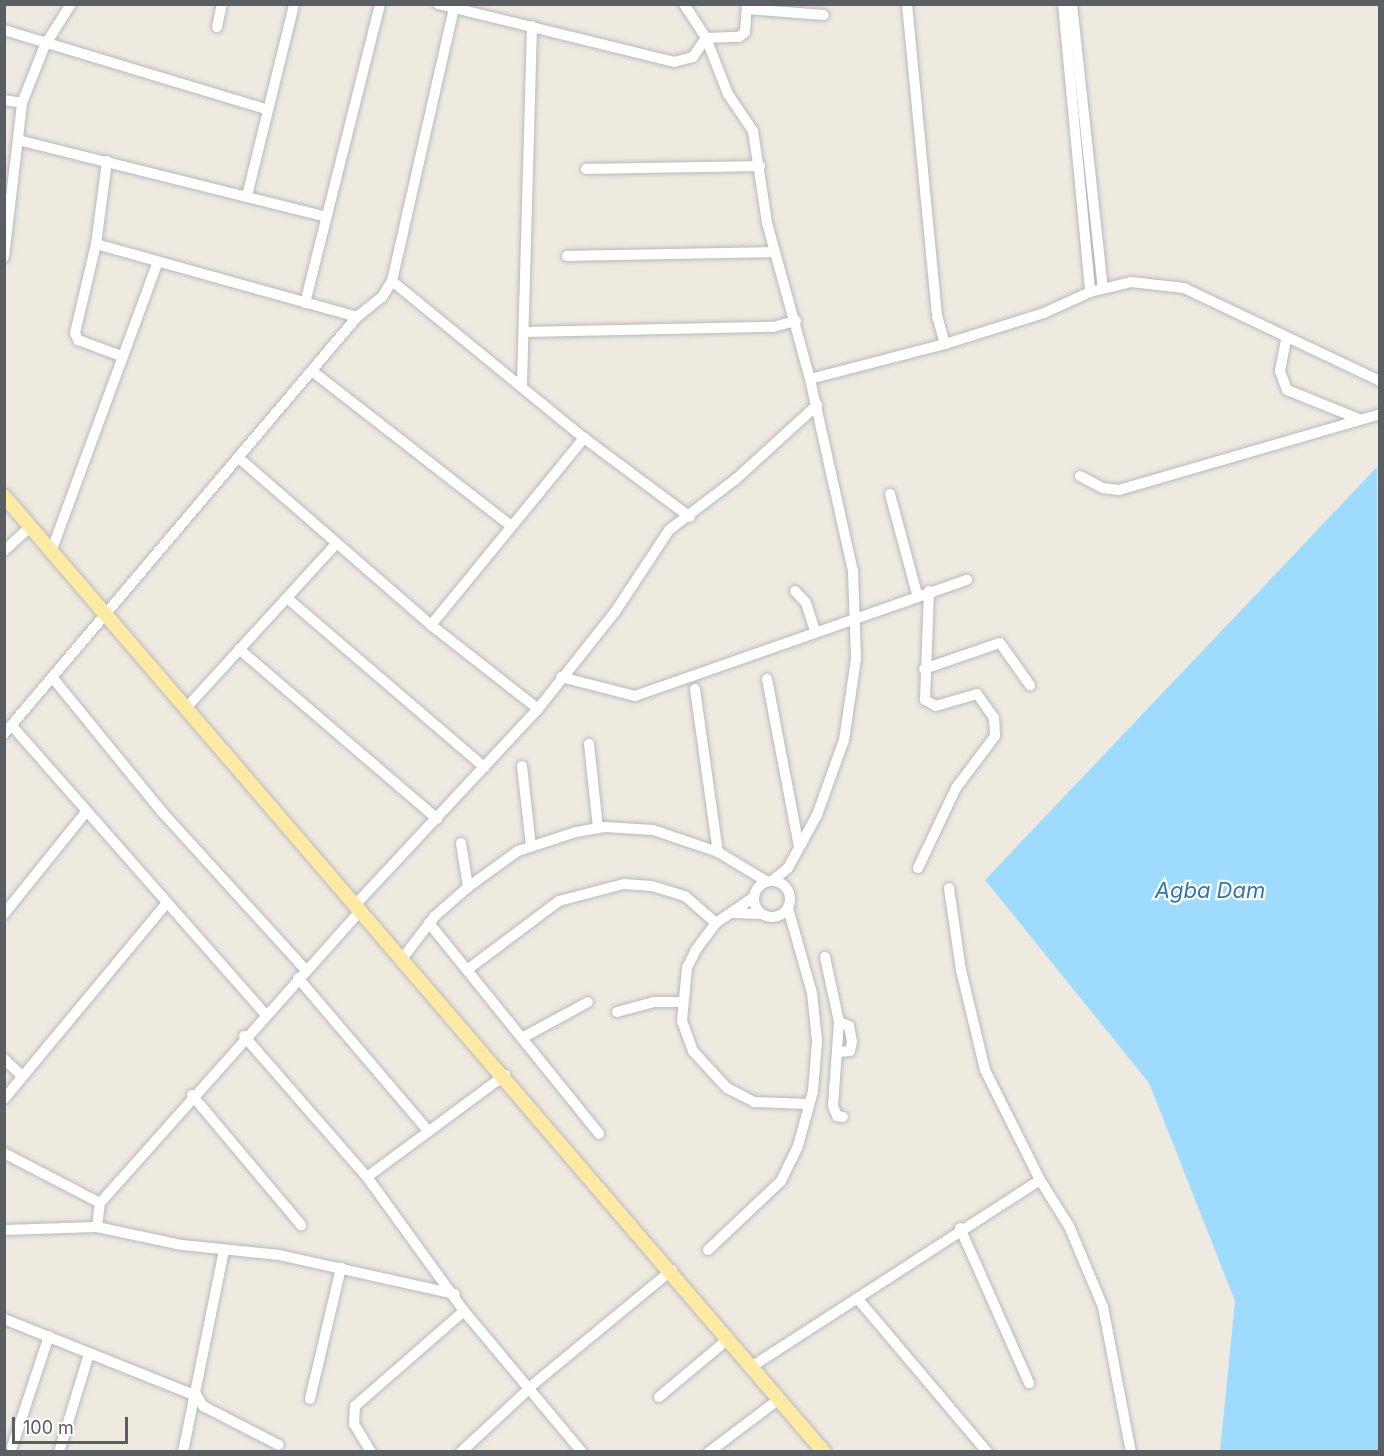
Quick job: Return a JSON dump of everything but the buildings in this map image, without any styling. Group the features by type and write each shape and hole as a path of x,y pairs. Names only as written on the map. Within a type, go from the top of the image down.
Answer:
{"main road":[{"path":"4,496 188,707 402,959 505,1075 824,1452"}],"street":[{"path":"4,257 22,102 45,45 71,4"},
{"path":"217,27 222,4"},
{"path":"246,196 294,4"},
{"path":"304,303 323,216 352,126 380,4"},
{"path":"438,4 454,8 478,9 583,44 674,62 693,57 706,38"},
{"path":"684,4 706,38 728,94 753,128 774,252 796,321 817,405 853,571 856,659 844,740 821,806 788,868 733,913 716,922 687,968 682,1021 693,1051 727,1089 754,1101 809,1104"},
{"path":"907,4 937,316 945,344"},
{"path":"1063,4 1090,292"},
{"path":"1072,4 1103,288"},
{"path":"706,38 739,37 745,32 747,7 824,15"},
{"path":"265,1014 86,812 9,730 357,317 382,297 392,281 454,8"},
{"path":"522,384 526,332 532,26"},
{"path":"4,30 45,45 266,109"},
{"path":"4,100 22,102"},
{"path":"18,140 323,216"},
{"path":"107,161 96,244 75,333 78,339 121,356"},
{"path":"586,169 760,166"},
{"path":"96,244 157,264 357,317"},
{"path":"567,256 774,252"},
{"path":"51,552 121,356 157,264"},
{"path":"392,281 522,384 584,438 690,517"},
{"path":"810,379 945,344 1044,313 1103,288 1165,283 1380,381"},
{"path":"526,332 773,327 796,321"},
{"path":"1287,340 1280,371 1287,390 1359,419"},
{"path":"312,371 511,526"},
{"path":"97,1227 100,1203 244,1036 302,974 358,907 538,709 561,677 615,612 669,530 690,517 817,405"},
{"path":"1080,476 1103,488 1119,490 1380,414"},
{"path":"431,625 584,438"},
{"path":"239,458 431,625 538,709"},
{"path":"890,494 917,594"},
{"path":"4,551 30,527"},
{"path":"188,707 238,649 337,543"},
{"path":"561,677 635,696 917,594 966,580"},
{"path":"795,591 806,603 815,631"},
{"path":"918,868 970,765 995,735 994,718 977,694 928,705 922,689 929,591"},
{"path":"287,598 484,767"},
{"path":"924,669 1000,644 1030,685"},
{"path":"238,649 437,819"},
{"path":"52,677 163,813 302,974 428,1131"},
{"path":"767,679 800,848"},
{"path":"695,689 718,852"},
{"path":"589,744 598,828"},
{"path":"522,766 531,846"},
{"path":"4,914 86,812"},
{"path":"402,959 429,923 468,887 531,846 598,828 653,830 718,852 746,871 786,887"},
{"path":"461,843 468,887"},
{"path":"708,1250 781,1181 798,1146 809,1104 817,1041 812,993 792,932 786,887 788,868"},
{"path":"746,871 762,914"},
{"path":"467,970 559,901 624,885 652,886 685,896 716,922"},
{"path":"949,888 961,970 985,1070 1040,1180 1069,1226 1103,1307 1131,1452"},
{"path":"4,1099 166,904"},
{"path":"774,917 788,908"},
{"path":"733,913 762,914 774,917 792,932"},
{"path":"429,923 598,1134"},
{"path":"825,957 839,1022 839,1052 833,1106 837,1116 843,1117"},
{"path":"522,1038 588,1002"},
{"path":"616,1012 654,1002 682,1002"},
{"path":"839,1022 849,1026 852,1042 850,1051 839,1052"},
{"path":"244,1036 367,1177 456,1294 464,1311 530,1387 582,1452"},
{"path":"817,1041 838,1039"},
{"path":"4,1059 22,1076"},
{"path":"367,1177 505,1075"},
{"path":"192,1095 301,1225"},
{"path":"4,1153 100,1203"},
{"path":"751,1367 960,1228 1040,1180"},
{"path":"4,1230 97,1227 224,1251 279,1255 456,1294"},
{"path":"960,1228 1029,1383"},
{"path":"183,1452 197,1396 224,1251"},
{"path":"310,1399 341,1268"},
{"path":"461,1452 530,1387 672,1270"},
{"path":"857,1298 987,1452"},
{"path":"371,1452 354,1424 355,1406 464,1311"},
{"path":"4,1319 197,1396 203,1406 279,1445"},
{"path":"12,1447 49,1336"},
{"path":"659,1397 728,1339"},
{"path":"59,1452 89,1354"},
{"path":"709,1452 779,1399"}],"water":[{"name":"Agba Dam","path":"1377,467 1379,1451 1220,1451 1235,1301 1149,1083 985,880"}]}
